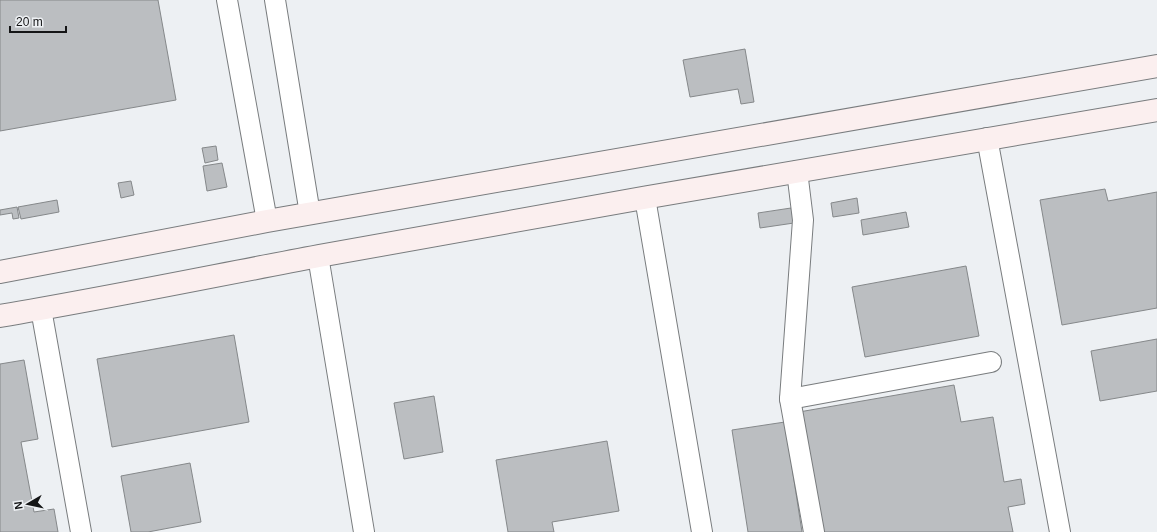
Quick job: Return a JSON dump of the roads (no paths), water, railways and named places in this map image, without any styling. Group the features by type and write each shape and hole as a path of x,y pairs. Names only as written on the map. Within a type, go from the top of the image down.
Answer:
{"street":[{"path":"227,0 267,221"},
{"path":"275,0 310,214"},
{"path":"0,272 267,221 782,130 1157,66"},
{"path":"0,316 318,256 797,170 1157,110"},
{"path":"987,138 1060,532"},
{"path":"797,170 803,220 790,399 814,532"},
{"path":"645,198 702,532"},
{"path":"318,256 364,532"},
{"path":"41,309 81,532"},
{"path":"790,399 991,362"}]}
